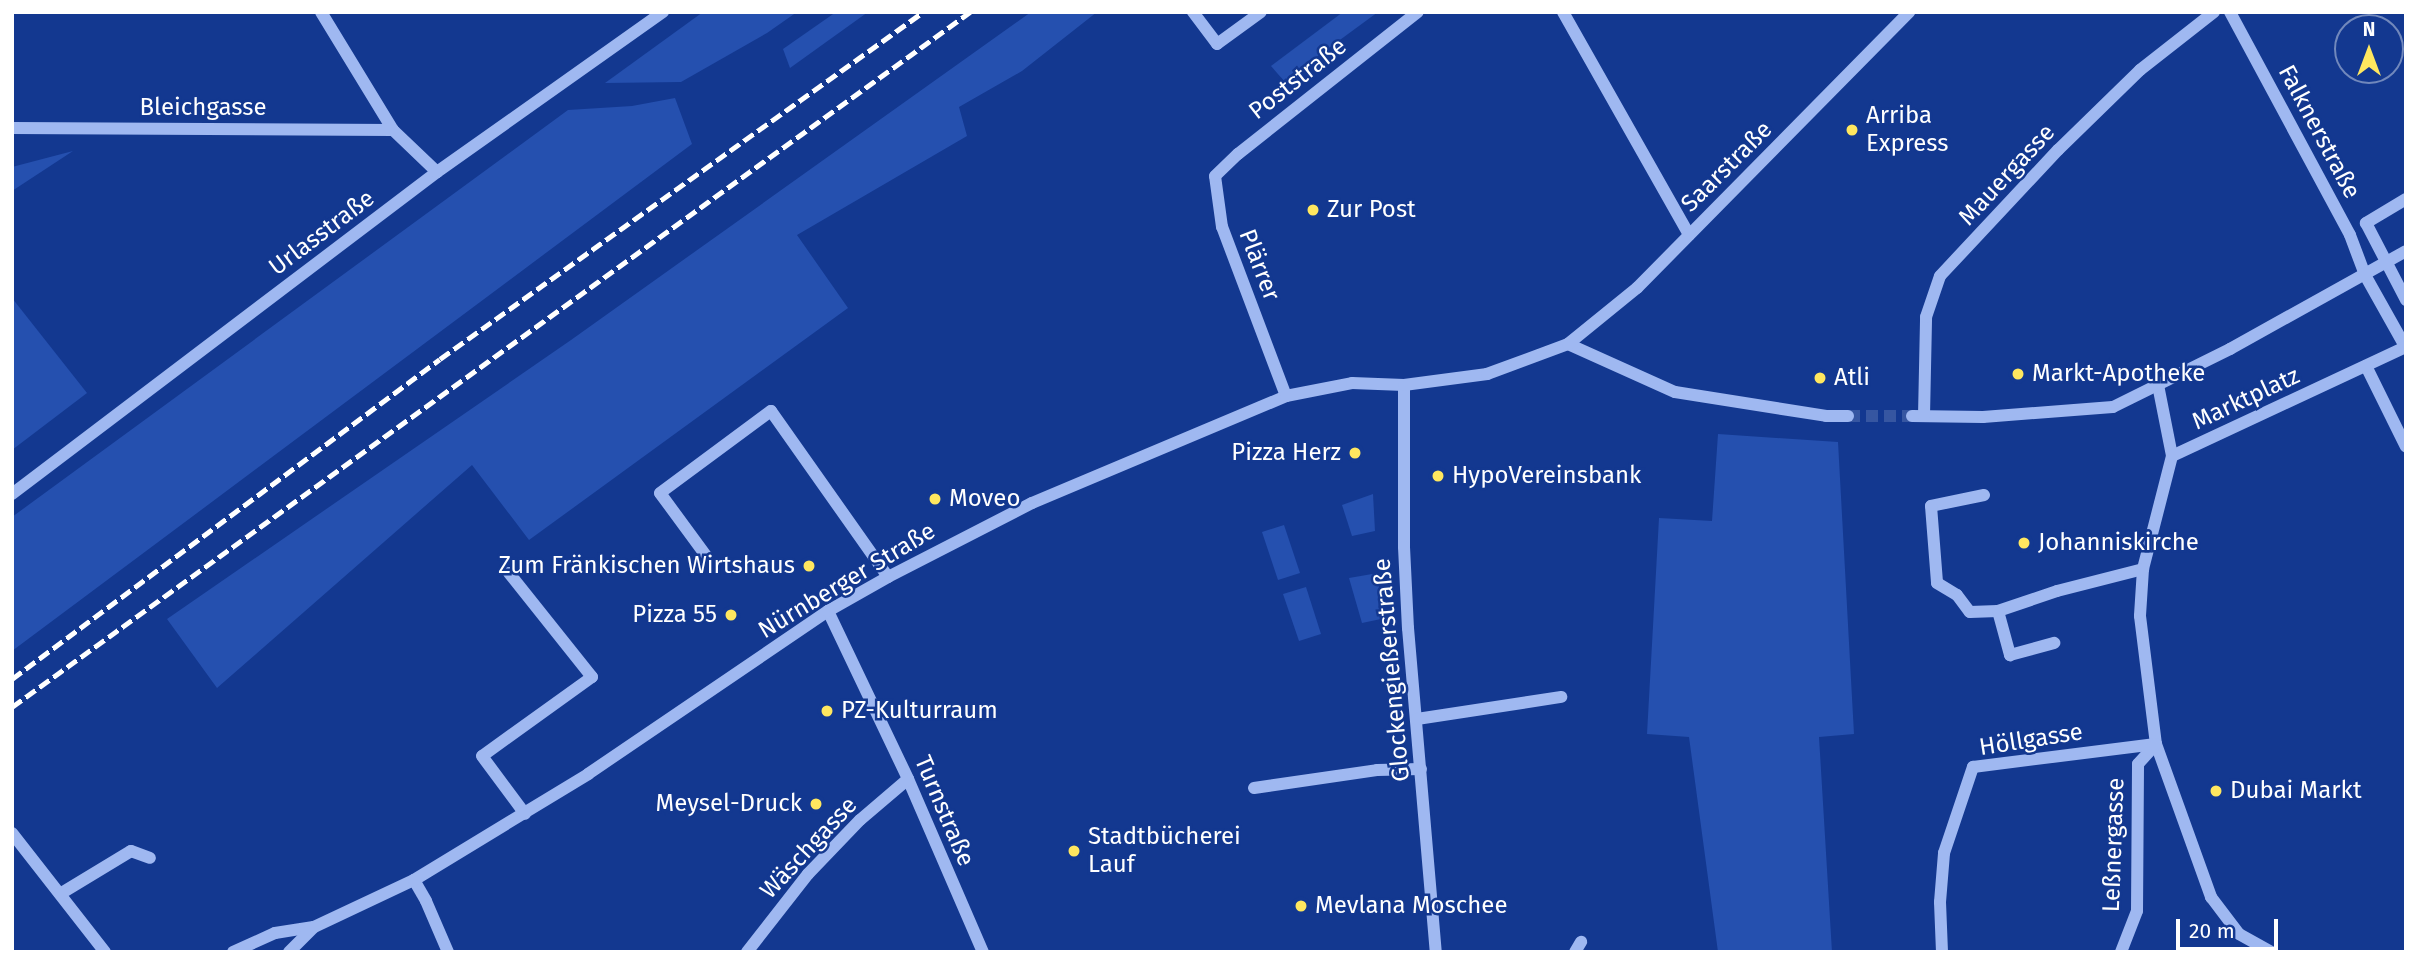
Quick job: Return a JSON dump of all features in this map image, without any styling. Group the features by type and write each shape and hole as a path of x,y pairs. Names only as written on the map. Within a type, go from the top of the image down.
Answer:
{"street":[{"path":"321,12 393,131 437,172"},
{"name":"Urlasstraße","path":"12,494 437,172 663,12"},
{"path":"1193,12 1217,44 1261,12"},
{"name":"Poststraße","path":"1238,154 1418,12"},
{"path":"1563,12 1689,235"},
{"name":"Saarstraße","path":"1404,385 1487,374 1568,344 1637,288 1909,12"},
{"name":"Mauergasse","path":"1918,416 1926,317 1940,276 2058,150 2140,70 2214,12"},
{"name":"Falknerstraße","path":"2231,12 2350,235 2365,275"},
{"name":"Bleichgasse","path":"12,128 393,131"},
{"name":"Plärrer","path":"1238,154 1215,176 1222,228 1286,396"},
{"path":"2406,199 2366,223 2406,300"},
{"name":"Marktplatz","path":"1918,416 1983,417 2113,407 2406,251"},
{"name":"Marktplatz","path":"2158,385 2172,456 2405,348 2365,275"},
{"path":"1568,344 1675,392 1826,416 1848,416"},
{"path":"2366,366 2406,447"},
{"name":"Nürnberger Straße","path":"233,952 275,933 314,927 414,880 588,774 828,611 1032,503 1286,396 1352,383 1404,385"},
{"name":"Glockengießerstraße","path":"1404,385 1404,547 1436,952"},
{"path":"707,557 660,493 771,411 888,577"},
{"path":"2172,456 2143,569 2140,616 2156,744 2211,897 2239,934 2271,952"},
{"path":"1984,495 1931,506 1937,583 1957,595 1969,612 1998,611 2057,591 2143,569"},
{"path":"509,573 592,677 482,756 524,814"},
{"name":"Turnstraße","path":"828,611 908,779 983,952"},
{"path":"1998,611 2010,655 2054,643"},
{"path":"1417,719 1560,697"},
{"name":"Höllgasse","path":"1942,952 1940,902 1944,853 1973,767 2156,744"},
{"name":"Leßnergasse","path":"2121,952 2137,911 2138,764 2156,744"},
{"path":"1254,788 1377,770 1421,769"},
{"name":"Wäschgasse","path":"747,952 808,874 908,779"},
{"path":"12,833 105,952"},
{"path":"60,894 131,852 149,858"},
{"path":"414,880 448,952"},
{"name":"Nürnberger Straße","path":"289,952 314,927"}],"shaded area":[{"path":"703,12 797,12 767,33 681,82 605,83"},
{"path":"836,12 868,12 790,68 783,49"},
{"path":"1031,12 1097,12 1022,71 959,107 967,136 797,235 848,308 529,540 472,465 217,688 167,619 571,340"},
{"path":"1343,12 1378,12 1284,81 1271,66"},
{"path":"675,98 692,144 12,651 12,517 568,110 632,106"},
{"path":"73,151 12,191 12,167"},
{"path":"12,298 87,393 12,450"},
{"path":"1718,434 1838,442 1854,734 1819,737 1832,952 1718,952 1689,737 1647,734 1659,518 1712,521"},
{"path":"1373,494 1375,531 1352,536 1342,505"},
{"path":"1284,525 1300,573 1278,580 1262,532"},
{"path":"1378,573 1381,619 1362,623 1349,578"},
{"path":"1306,587 1321,634 1299,641 1283,594"}],"tunnel":[{"path":"1848,416 1912,416"}],"railway":[{"path":"12,679 440,359 923,12"},
{"path":"12,707 970,12"}],"place":[{"name":"Arriba Express","path":"1852,130"},
{"name":"Zur Post","path":"1313,210"},
{"name":"Markt-Apotheke","path":"2018,374"},
{"name":"Atli","path":"1820,378"},
{"name":"Pizza Herz","path":"1355,453"},
{"name":"HypoVereinsbank","path":"1438,476"},
{"name":"Moveo","path":"935,499"},
{"name":"Johanniskirche","path":"2024,543"},
{"name":"Zum Fränkischen Wirtshaus","path":"809,566"},
{"name":"Pizza 55","path":"731,615"},
{"name":"PZ-Kulturraum","path":"827,711"},
{"name":"Dubai Markt","path":"2216,791"},
{"name":"Meysel-Druck","path":"816,804"},
{"name":"Stadtbücherei Lauf","path":"1074,851"},
{"name":"Mevlana Moschee","path":"1301,906"}]}
